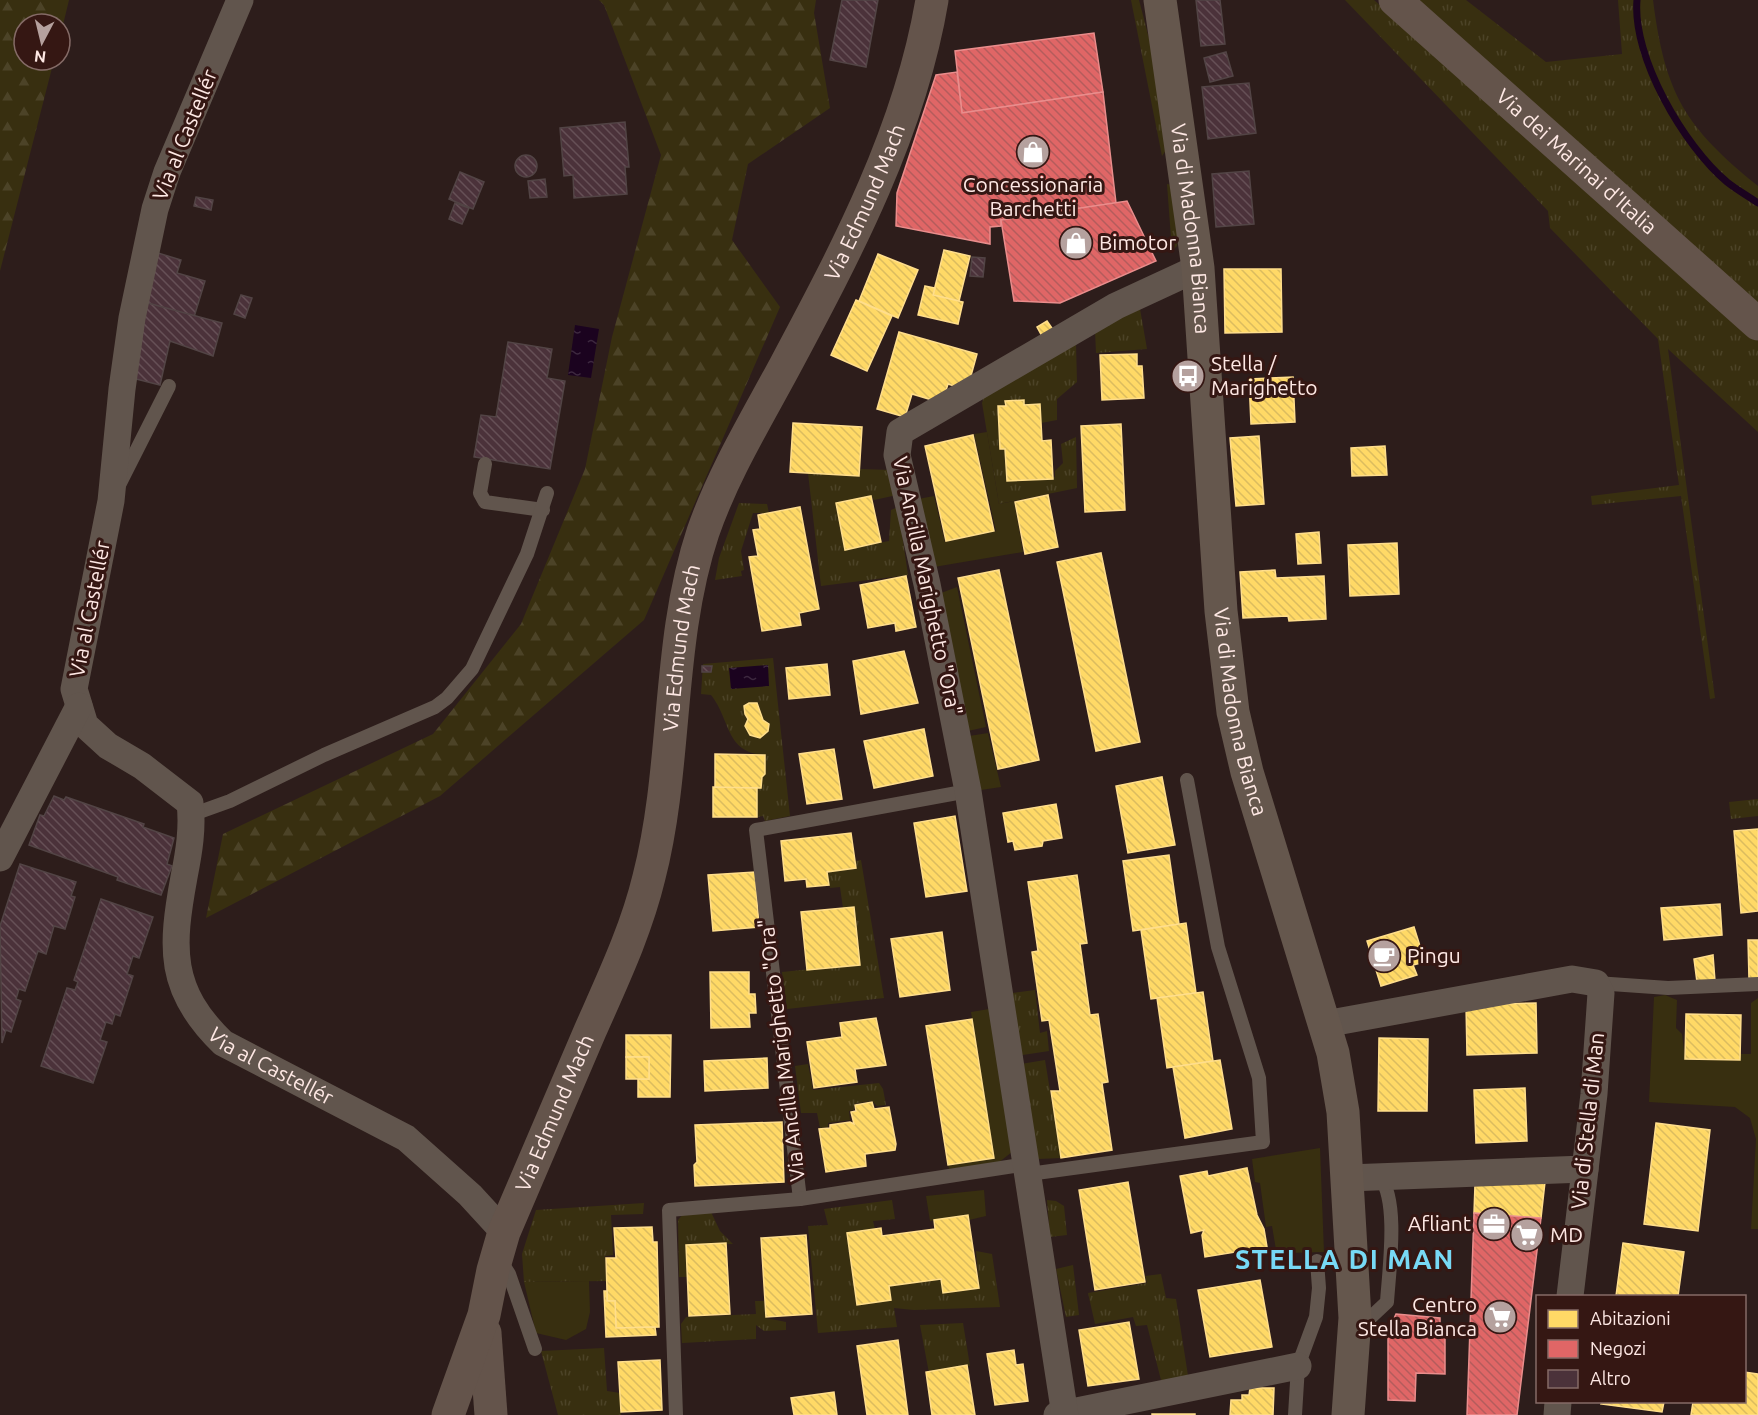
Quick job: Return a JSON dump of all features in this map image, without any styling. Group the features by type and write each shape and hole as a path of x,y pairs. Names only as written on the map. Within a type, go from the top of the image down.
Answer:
{"main road":[{"name":"Via Edmund Mach","path":"448,1415 484,1315 500,1244 630,938 649,879 661,825 670,760 683,621 691,572 704,529 726,478 868,204 915,75 932,0"},
{"name":"Via di Madonna Bianca","path":"1160,0 1198,268 1221,611 1233,712 1247,772 1325,1024 1343,1112 1364,1177 1348,1415"},
{"name":"Via dei Marinai d'Italia","path":"1395,0 1758,324"},
{"name":"Via Edmund Mach","path":"484,1315 485,1368 491,1415"}],"street":[{"name":"Via al Castellér","path":"240,0 171,162 155,209 129,338 111,501 74,689 85,725 108,746 176,790 190,803 189,854 175,952 180,980 190,1005 204,1024 223,1043 406,1138 470,1195 500,1244"},
{"name":"Via Ancilla Marighetto \"Ora\"","path":"1198,268 1107,312 900,432 897,455 927,584 968,791 1028,1169 1062,1414 1298,1366"},
{"path":"0,858 79,706"},
{"path":"1325,1024 1572,979 1596,983"},
{"name":"Via di Stella di Man","path":"1570,1295 1585,1169 1601,993 1596,983"},
{"path":"1364,1177 1585,1169"}],"lane":[{"path":"111,501 169,386"},
{"path":"485,464 480,493 485,502 543,510"},
{"path":"191,815 230,801 324,755 435,707 447,698 472,669 527,554 547,493"},
{"name":"Via Ancilla Marighetto \"Ora\"","path":"676,1415 669,1210 800,1199 1028,1169 1263,1142 1259,1078 1218,946 1187,780"},
{"name":"Via Ancilla Marighetto \"Ora\"","path":"800,1199 756,830 968,791"},
{"path":"1596,983 1668,988 1758,984"},
{"path":"500,1244 535,1349"},
{"path":"1295,1415 1298,1366 1316,1317 1319,1288 1317,1261"}],"green space":[{"path":"0,0 69,0 66,12 12,12 12,72 51,72 0,271"},
{"path":"599,0 816,0 814,13 830,108 748,164 732,240 780,307 644,620 440,796 206,918 223,834 433,734 521,624 585,469 612,337 661,155 604,5"},
{"path":"1131,0 1139,0 1152,50 1167,149 1162,156"},
{"path":"1345,0 1374,0 1758,341 1758,432 1668,349 1715,698 1710,699 1681,496 1592,505 1591,496 1679,485 1658,339 1550,228 1548,211"},
{"path":"1418,0 1466,0 1546,62 1622,54 1618,0 1653,0 1664,60 1672,85 1683,106 1712,145 1758,186 1758,307"},
{"path":"1167,184 1172,185 1178,240 1177,246 1172,251"},
{"path":"1139,303 1147,349 1096,353 1095,330"},
{"path":"1076,344 1077,382 1057,399 1057,420 1041,423 1040,404 1024,405 1023,400 1005,401 1008,481 1055,477 1055,471 1063,463 1061,444 1076,437 1077,488 999,504 982,403 985,393"},
{"path":"987,432 999,504 1014,501 1023,552 934,567 918,499 934,496 945,542 996,531 974,434"},
{"path":"860,469 891,470 897,495 874,500 871,496 836,503 845,549 889,541 891,510 898,507 908,575 821,586 808,473 859,476"},
{"path":"739,503 767,504 769,513 753,513 741,551 744,570 741,571 742,576 715,580 719,558"},
{"path":"957,587 986,727 968,731 941,593"},
{"path":"773,658 790,816 765,821 763,816 757,817 757,788 761,788 762,777 765,774 765,755 752,753 742,748 730,734 711,695 701,694 703,664"},
{"path":"988,733 1001,787 981,790 969,736"},
{"path":"1758,799 1758,816 1731,819 1729,802"},
{"path":"861,860 884,998 787,1009 782,972 860,964 854,907 843,908 840,887 830,888 827,872 855,868 855,861"},
{"path":"1035,990 1040,1033 1047,1031 1049,1051 1016,1056 1005,994"},
{"path":"1665,995 1677,1000 1676,1028 1682,1034 1685,1059 1739,1060 1740,1054 1751,1054 1751,1003 1758,998 1758,1229 1751,1229 1756,1139 1750,1118 1735,1107 1649,1102 1654,997"},
{"path":"989,1009 1017,1148 998,1163 949,1169 948,1165 994,1158 971,1012"},
{"path":"1045,1060 1061,1158 1038,1159 1021,1064"},
{"path":"808,1064 813,1090 879,1083 883,1089 886,1105 877,1106 872,1101 854,1104 854,1110 849,1111 850,1120 828,1123 828,1127 820,1128 817,1113 801,1113 795,1066"},
{"path":"1320,1148 1324,1252 1289,1253 1277,1256 1272,1226 1266,1227 1260,1183 1255,1182 1252,1159"},
{"path":"984,1190 986,1216 969,1220 968,1215 930,1221 926,1196"},
{"path":"892,1200 895,1219 873,1221 875,1229 847,1233 857,1305 891,1300 889,1286 941,1279 979,1288 976,1251 992,1254 1000,1307 914,1310 894,1308 897,1327 818,1333 808,1226 828,1225 824,1209"},
{"path":"1047,1200 1056,1201 1064,1206 1067,1235 1050,1237"},
{"path":"644,1203 643,1214 611,1215 613,1255 605,1256 606,1281 524,1282 522,1254 536,1210"},
{"path":"711,1212 720,1231 733,1244 686,1245 687,1277 679,1277 678,1220 683,1214"},
{"path":"1073,1265 1079,1315 1066,1317 1056,1269"},
{"path":"1161,1274 1166,1298 1176,1299 1189,1382 1163,1388 1147,1325 1136,1326 1133,1317 1095,1324 1088,1293 1147,1283 1145,1276"},
{"path":"589,1281 590,1312 586,1329 566,1340 536,1333 524,1282"},
{"path":"755,1301 764,1301 766,1318 786,1322 786,1330 764,1331 756,1325 756,1339 682,1343 681,1324 686,1317 756,1314"},
{"path":"963,1323 970,1366 929,1373 920,1325"},
{"path":"604,1348 607,1391 620,1393 621,1415 558,1415 541,1351"}],"water":[{"path":"575,325 599,329 591,378 568,375"},
{"path":"768,665 769,686 731,689 729,668"}],"building: Abitazioni":[{"path":"944,250 970,256 959,301 933,295"},
{"path":"878,254 918,270 898,318 859,301"},
{"path":"1224,269 1281,269 1282,332 1225,333"},
{"path":"925,286 935,288 933,295 963,302 958,324 918,315"},
{"path":"856,300 892,316 867,371 831,355"},
{"path":"1047,321 1054,331 1043,338 1037,327"},
{"path":"899,332 977,354 967,390 948,384 942,403 912,394 905,417 877,409"},
{"path":"1137,354 1137,366 1142,366 1144,398 1102,400 1100,355"},
{"path":"1293,377 1295,422 1251,424 1249,379"},
{"path":"1024,400 1024,405 1040,404 1042,441 1051,440 1053,479 1007,481 1005,449 1000,449 998,406 1006,406 1005,401"},
{"path":"793,423 862,427 859,476 790,472"},
{"path":"1121,424 1125,510 1085,512 1081,426"},
{"path":"973,435 994,531 946,541 925,446"},
{"path":"1259,436 1264,504 1236,506 1230,438"},
{"path":"1385,446 1387,475 1352,476 1351,448"},
{"path":"1048,495 1058,547 1025,554 1015,502"},
{"path":"871,496 881,542 845,550 836,503"},
{"path":"800,507 819,609 799,613 801,625 762,631 749,557 758,556 753,530 760,529 758,515"},
{"path":"1319,532 1321,563 1298,564 1296,534"},
{"path":"1397,543 1399,594 1350,596 1348,545"},
{"path":"1101,553 1140,742 1096,751 1057,562"},
{"path":"999,570 1039,760 998,769 958,578"},
{"path":"1275,570 1276,578 1324,576 1326,619 1289,621 1288,616 1243,618 1240,572"},
{"path":"906,576 916,627 896,631 895,623 868,628 860,585"},
{"path":"904,651 918,703 861,714 853,661"},
{"path":"827,664 830,695 789,699 786,668"},
{"path":"757,703 763,720 769,724 768,731 760,738 750,735 745,726 748,719 744,706"},
{"path":"924,729 933,776 874,788 864,741"},
{"path":"834,749 842,799 807,804 799,754"},
{"path":"715,754 765,755 765,774 762,777 761,788 715,788"},
{"path":"1162,777 1175,845 1128,853 1116,786"},
{"path":"713,787 757,788 757,817 713,817"},
{"path":"1056,804 1062,838 1043,841 1042,846 1015,850 1013,841 1008,842 1003,813"},
{"path":"955,816 967,891 926,897 914,823"},
{"path":"1758,829 1758,911 1741,913 1734,831"},
{"path":"851,833 856,868 827,872 829,885 807,887 806,879 785,881 781,841"},
{"path":"1169,855 1179,924 1133,931 1123,861"},
{"path":"755,872 759,927 713,931 708,875"},
{"path":"1077,875 1087,943 1080,944 1090,1015 1098,1014 1108,1082 1102,1083 1112,1150 1061,1158 1051,1091 1060,1091 1049,1020 1042,1021 1032,952 1038,951 1028,882"},
{"path":"1720,904 1722,935 1664,940 1661,908"},
{"path":"854,907 860,965 807,970 801,912"},
{"path":"1186,923 1196,993 1151,999 1141,930"},
{"path":"1414,927 1425,962 1413,965 1417,975 1381,986 1367,941"},
{"path":"942,932 950,990 900,997 891,939"},
{"path":"1748,940 1758,940 1758,978 1749,979"},
{"path":"1713,955 1715,981 1697,982 1694,959"},
{"path":"710,972 749,972 749,994 755,994 756,1013 749,1013 750,1027 711,1028"},
{"path":"1203,992 1213,1061 1167,1068 1157,998"},
{"path":"1536,1003 1537,1053 1467,1055 1466,1005"},
{"path":"1686,1014 1741,1015 1740,1060 1685,1059"},
{"path":"876,1018 886,1065 855,1069 857,1082 814,1088 807,1042 842,1037 840,1023"},
{"path":"972,1019 994,1158 948,1165 926,1026"},
{"path":"626,1035 671,1035 670,1097 638,1097 638,1079 649,1079 649,1057 626,1057"},
{"path":"1379,1038 1428,1039 1427,1111 1378,1111"},
{"path":"626,1057 649,1057 649,1079 626,1079"},
{"path":"767,1058 768,1088 705,1091 704,1061"},
{"path":"1220,1060 1232,1129 1185,1138 1173,1067"},
{"path":"1525,1088 1527,1141 1476,1143 1474,1090"},
{"path":"872,1102 874,1109 889,1107 896,1144 895,1150 865,1154 866,1166 826,1172 819,1129 850,1122 854,1124 851,1112 856,1111 855,1105"},
{"path":"782,1122 784,1182 695,1186 694,1165 697,1162 695,1125"},
{"path":"1656,1123 1710,1130 1698,1231 1644,1224"},
{"path":"1247,1168 1257,1215 1264,1229 1267,1247 1205,1257 1202,1235 1204,1230 1191,1233 1180,1176 1207,1171 1208,1176"},
{"path":"1128,1182 1145,1282 1095,1290 1079,1190"},
{"path":"1545,1182 1541,1218 1474,1213 1475,1185"},
{"path":"968,1215 979,1288 943,1293 941,1279 889,1286 891,1300 857,1305 847,1233 881,1228 882,1236 935,1229 934,1220"},
{"path":"652,1227 653,1242 657,1242 659,1327 616,1328 615,1301 607,1301 606,1258 616,1258 614,1228"},
{"path":"806,1235 812,1314 766,1317 761,1238"},
{"path":"726,1243 730,1314 689,1316 686,1245"},
{"path":"1623,1243 1684,1252 1678,1295 1616,1295"},
{"path":"1260,1280 1272,1347 1210,1357 1198,1290"},
{"path":"604,1291 607,1291 607,1301 615,1301 616,1328 655,1327 656,1335 606,1337"},
{"path":"1129,1322 1139,1379 1088,1386 1079,1330"},
{"path":"898,1340 908,1415 867,1415 857,1346"},
{"path":"1014,1350 1016,1365 1023,1364 1028,1401 995,1405 987,1354"},
{"path":"660,1360 662,1410 621,1412 618,1362"},
{"path":"967,1365 975,1415 932,1415 926,1372"},
{"path":"1746,1372 1758,1374 1758,1415 1691,1415 1693,1403 1746,1403"},
{"path":"1250,1388 1274,1388 1273,1415 1230,1415 1231,1400 1242,1400 1242,1395 1249,1395"},
{"path":"834,1392 837,1415 794,1415 791,1398"},
{"path":"1602,1403 1664,1403 1662,1412"},
{"path":"1195,1414 1195,1415 1152,1415"}],"building: Negozi":[{"path":"1094,33 1103,92 962,113 955,51"},
{"path":"957,72 962,113 1103,92 1116,203 1001,220 1001,226 990,227 990,244 896,226 897,193 936,75"},
{"name":"Bimotor","path":"1127,201 1156,261 1060,303 1014,301 1001,220"},
{"name":"Centro Stella Bianca","path":"1474,1213 1541,1218 1517,1415 1467,1415"},
{"path":"1396,1314 1440,1318 1440,1331 1445,1331 1445,1374 1416,1373 1415,1401 1388,1400 1388,1332"}],"building: Altro":[{"path":"842,0 878,0 866,67 830,60"},
{"path":"1196,0 1220,0 1225,44 1201,46"},
{"path":"1226,52 1233,76 1210,82 1204,58"},
{"path":"1249,83 1256,133 1208,139 1202,87"},
{"path":"625,122 629,167 625,167 627,194 574,198 573,175 564,176 560,128"},
{"path":"526,155 534,158 537,166 534,174 526,177 518,174 515,166 518,158"},
{"path":"1249,171 1254,224 1216,227 1212,174"},
{"path":"460,172 484,182 473,209 449,199"},
{"path":"545,179 547,197 530,198 528,181"},
{"path":"196,197 213,200 211,210 194,206"},
{"path":"455,203 469,208 462,224 449,219"},
{"path":"158,253 181,260 177,273 205,281 194,317 144,302"},
{"path":"972,257 985,258 983,277 970,276"},
{"path":"241,295 252,298 245,318 234,314"},
{"path":"144,302 222,323 213,356 170,341 160,385 128,377"},
{"path":"508,342 552,349 547,378 565,381 550,469 474,457 481,415 496,417"},
{"path":"702,666 712,666 711,672 702,672"},
{"path":"54,796 64,800 66,797 144,824 143,827 174,838 167,864 172,866 161,895 29,845 40,815 44,816"},
{"path":"20,864 76,882 71,896 75,897 65,929 54,926 46,954 38,951 25,991 19,989 16,999 21,1001 11,1032 6,1030 2,1043 0,926"},
{"path":"101,899 153,917 139,958 133,956 127,974 133,976 120,1016 115,1014 112,1024 106,1022 100,1040 107,1042 93,1083 41,1066 67,988 75,990 78,982 74,980"}],"waterway":[{"path":"1637,0 1638,23 1643,47 1652,73 1678,124 1694,146 1727,182 1758,203"}],"place":[{"name":"Concessionaria Barchetti","path":"1033,152"},
{"name":"Bimotor","path":"1076,243"},
{"name":"Stella / Marighetto","path":"1188,376"},
{"name":"Pingu","path":"1384,956"},
{"name":"Afliant","path":"1494,1224"},
{"name":"MD","path":"1527,1235"},
{"name":"Centro Stella Bianca","path":"1500,1317"}],"district":[{"name":"STELLA DI MAN","path":"1345,1260"}]}
